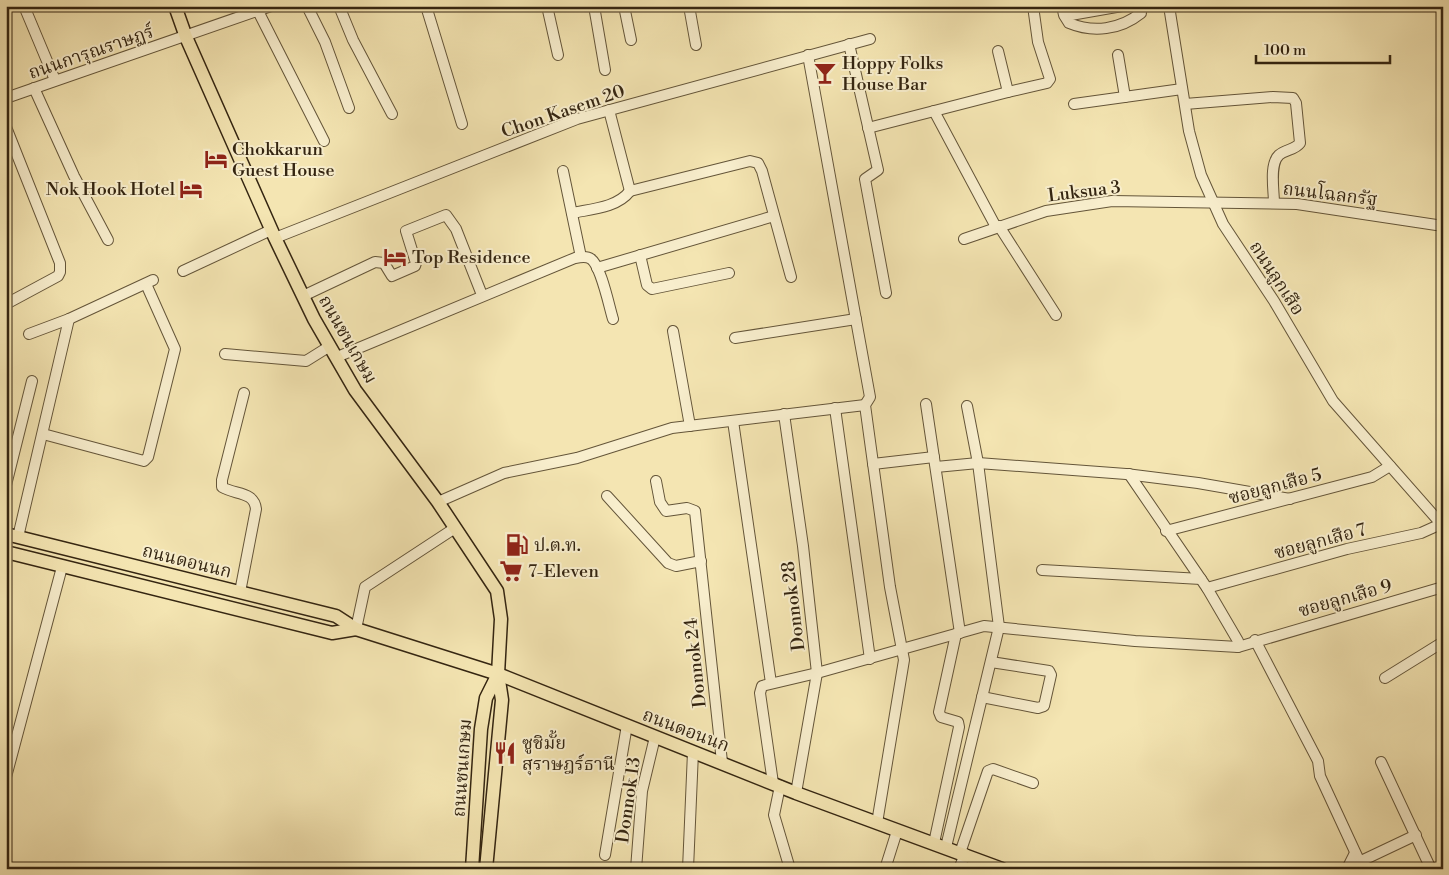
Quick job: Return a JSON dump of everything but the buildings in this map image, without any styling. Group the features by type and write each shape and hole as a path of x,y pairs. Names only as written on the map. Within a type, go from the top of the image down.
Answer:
{"main road":[{"name":"ถนนชนเกษม","path":"175,6 186,37 273,234 333,352 355,390 438,502 497,591 501,619 498,674 502,700 486,869"},
{"name":"ถนนดอนนก","path":"12,535 336,616 356,629 498,674 796,793 1002,869"},
{"name":"ถนนดอนนก","path":"6,552 332,633 356,629"},
{"name":"ถนนชนเกษม","path":"472,869 481,729 486,698 498,674"}],"street":[{"path":"24,6 55,80"},
{"name":"ถนนการุณราษฏร์","path":"6,98 186,37 270,6"},
{"path":"307,6 325,42 349,108"},
{"path":"339,6 353,40 392,114"},
{"path":"426,6 462,124"},
{"path":"547,6 558,55"},
{"path":"594,6 605,70"},
{"path":"624,6 632,40"},
{"path":"689,6 696,45"},
{"path":"868,128 1048,83 1050,79 1038,42 1032,6"},
{"path":"1122,6 1064,11 1071,24 1094,29 1127,22 1139,15 1140,6"},
{"name":"ถนนลูกเสือ","path":"1170,6 1189,131 1201,175 1213,204 1333,400 1442,525"},
{"path":"258,11 324,141"},
{"name":"Chon Kasem 20","path":"183,271 273,234 568,123 870,38"},
{"path":"849,44 878,170 865,178 886,293"},
{"path":"998,50 1008,92"},
{"path":"808,55 870,397 865,405 900,651 904,660 877,823"},
{"path":"1118,55 1125,97"},
{"path":"34,88 74,176 108,240"},
{"path":"1074,104 1182,89"},
{"path":"1185,104 1273,97 1293,98 1296,102 1300,142 1297,147 1282,153 1277,158 1274,172 1274,203"},
{"path":"572,214 610,205 626,198 630,191 609,110"},
{"path":"934,111 997,227 1056,315"},
{"path":"6,127 60,262 60,272 58,276 6,304"},
{"path":"630,191 750,161 758,163 762,171 791,278"},
{"path":"563,171 581,257"},
{"name":"Luksua 3","path":"964,238 1046,211 1112,201 1213,204"},
{"name":"ถนนโฉลกรัฐ","path":"1213,204 1297,204 1443,226"},
{"path":"303,296 375,262 384,263 392,276 415,266 416,262 406,232 446,215 456,230 482,295"},
{"path":"597,268 774,216"},
{"path":"640,256 647,285 652,289 729,273"},
{"path":"225,354 306,361 581,257 592,260 597,268 613,319"},
{"path":"29,334 69,319 150,282 175,349 148,458 144,462 43,434"},
{"path":"12,535 43,434 69,319"},
{"path":"735,338 856,319"},
{"path":"674,331 690,426"},
{"path":"7,478 32,381"},
{"path":"240,592 256,509 255,502 252,498 222,487 222,480 244,393"},
{"path":"926,404 958,633 939,712 941,716 958,722 959,727 940,846"},
{"path":"438,502 504,473 577,458 672,428 865,405"},
{"path":"940,846 982,697 999,627 978,464 967,406"},
{"path":"836,408 870,659"},
{"name":"Donnok 28","path":"784,414 803,546 817,673 796,793"},
{"path":"733,421 771,683"},
{"path":"6,439 18,441"},
{"path":"873,464 935,462 1129,474 1198,483 1290,499"},
{"name":"ซอยลูกเสือ 5","path":"1166,531 1372,476 1390,466"},
{"path":"790,869 774,815 777,785 760,693 762,686 900,651 984,626 1135,641 1238,647 1238,641 1204,584 1166,531 1129,474"},
{"name":"Donnok 24","path":"656,480 660,502 666,511 687,508 695,511 722,762"},
{"path":"607,496 668,563 676,566 701,561"},
{"name":"ซอยลูกเสือ 7","path":"1042,570 1204,584 1421,533 1442,525"},
{"path":"356,629 365,587 455,528"},
{"path":"6,777 62,567"},
{"name":"ซอยลูกเสือ 9","path":"1238,647 1255,640 1443,587"},
{"path":"1255,640 1318,761 1320,776 1359,861"},
{"path":"1385,678 1443,642"},
{"path":"982,697 1038,708 1044,703 1051,675 1049,671 991,662"},
{"path":"605,855 627,725"},
{"name":"Donnok 13","path":"636,869 642,791 655,736"},
{"path":"688,869 693,752"},
{"path":"1381,762 1432,869"},
{"path":"959,869 988,771 992,769 1033,783"},
{"path":"885,869 898,831"},
{"path":"1347,869 1359,861 1416,835"}],"place":[{"name":"Hoppy Folks House Bar","path":"825,73"},
{"name":"Chokkarun Guest House","path":"216,159"},
{"name":"Nok Hook Hotel","path":"191,189"},
{"name":"Top Residence","path":"395,257"},
{"name":"ป.ต.ท.","path":"517,545"},
{"name":"7-Eleven","path":"511,571"},
{"name":"ซูชิมั้ย สุราษฎร์ธานี","path":"505,753"}]}
